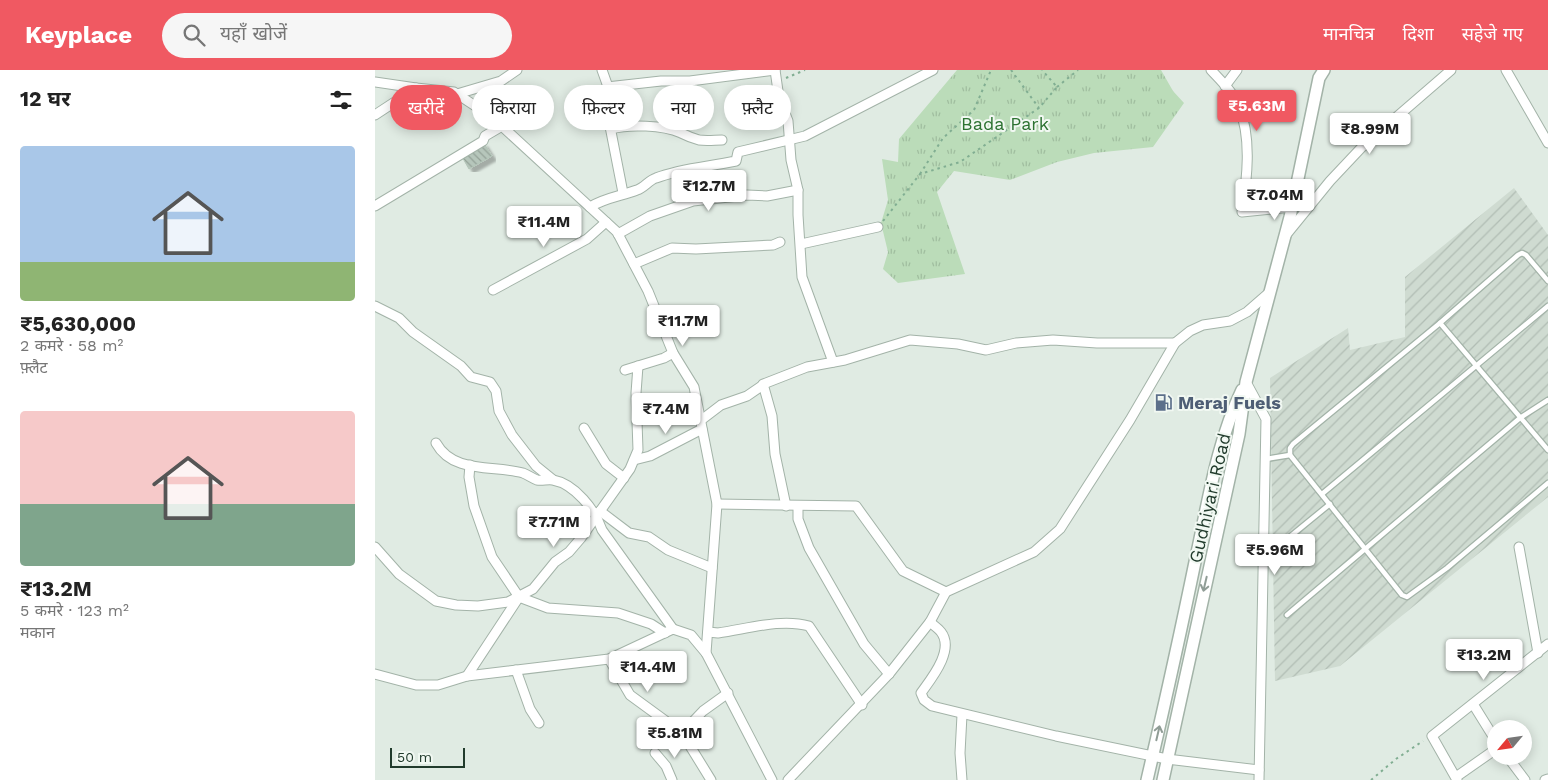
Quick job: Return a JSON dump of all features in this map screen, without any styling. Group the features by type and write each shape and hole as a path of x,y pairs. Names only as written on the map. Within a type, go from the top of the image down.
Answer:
{"street":[{"path":"462,93 501,81 517,70"},
{"path":"603,70 607,85"},
{"path":"625,85 661,81 690,81 775,70 779,98 788,121 791,160 798,190 802,277 833,362"},
{"path":"590,207 599,202 613,199 623,193 638,190 654,178 674,172 736,161 738,152 805,136 933,70"},
{"path":"1211,70 1239,106 1245,135 1247,166 1242,212 1292,206"},
{"path":"1225,86 1237,70"},
{"path":"930,622 941,632 945,649 932,678 921,694 924,700 932,706 962,715 1167,759 1259,775 1266,419 1246,382 1292,206 1319,78 1324,70"},
{"path":"1284,237 1330,181 1362,147 1451,70"},
{"path":"1506,70 1548,142"},
{"path":"375,82 396,85"},
{"path":"375,115 390,105"},
{"path":"643,127 679,132 687,137 702,140 723,140"},
{"path":"375,206 483,141 485,136 495,130"},
{"path":"506,130 618,234 648,291 673,353 694,388 717,504 707,653"},
{"path":"611,130 623,193"},
{"path":"618,234 650,216 693,202 747,195 767,196 798,190"},
{"path":"493,290 587,239 607,222"},
{"path":"801,244 878,227"},
{"path":"634,264 672,248 696,249 773,245 780,242"},
{"path":"788,780 862,705 889,674 930,622 946,592 1033,552 1060,529 1130,420 1175,343 1190,331 1203,325 1230,321 1247,312 1269,292"},
{"path":"375,306 399,318 413,332 461,366 471,377 490,382 496,391 499,411 512,435 536,466 552,479 570,486 599,513 629,533 649,537 668,550 713,568"},
{"path":"633,460 650,456 701,425 721,404 747,396 763,384 807,367 833,362 910,340 958,344 986,350 1016,342 1053,340 1097,343 1175,343"},
{"path":"625,370 673,353"},
{"path":"375,548 399,574 436,601 456,606 478,606 508,602 533,589 555,562 569,552 599,513 623,478 638,450 636,393 638,366"},
{"name":"Gudhiyari Road","path":"1147,780 1212,481 1228,420 1246,382"},
{"name":"Gudhiyari Road","path":"1163,780 1239,434 1246,382"},
{"path":"763,384 772,416 775,454 786,506"},
{"path":"584,428 606,464 623,478"},
{"path":"436,443 446,456 470,465 523,473 539,480 552,479"},
{"path":"470,465 469,476 480,525 492,557 519,597 548,608 618,613 669,631 691,635 707,653 772,780"},
{"path":"717,504 856,506 903,571 946,592"},
{"path":"798,506 797,518 809,548 864,644 889,674"},
{"path":"599,513 602,530 669,631"},
{"path":"1487,756 1456,779 1431,736 1545,648 1519,547"},
{"path":"467,676 519,597"},
{"path":"708,632 718,634 780,624 798,623 809,626 862,705"},
{"path":"375,674 416,685 438,686 467,676 609,659 669,631"},
{"path":"609,659 630,695 682,733 711,780"},
{"path":"516,670 528,703 539,722"},
{"path":"682,733 703,711 728,693"},
{"path":"1473,704 1487,727"},
{"path":"962,715 960,753 962,780"},
{"path":"655,753 666,766 672,780"},
{"path":"1514,765 1525,780"}],"lane":[{"path":"1548,281 1522,253 1290,448 1290,456 1402,595 1407,597 1447,568 1548,483"},
{"path":"1322,494 1548,306"},
{"path":"1440,323 1548,450"},
{"path":"1287,616 1520,418 1548,400"},
{"path":"1266,459 1290,456"},
{"path":"1281,544 1330,504"}],"path":[{"path":"777,83 805,70"},
{"path":"878,227 920,174 943,138 973,110 991,70"},
{"path":"1011,70 1039,108"},
{"path":"1042,70 1057,88"},
{"path":"920,174 960,162 1039,108 1057,88 1078,70"},
{"path":"1371,780 1395,759 1431,736"}],"shaded area":[{"path":"1514,188 1548,235 1548,497 1340,666 1275,681 1270,378 1348,328 1350,350 1405,337 1405,277"}],"green space":[{"name":"Bada Park","path":"957,70 1161,70 1173,91 1184,103 1153,147 1094,153 1057,162 1010,180 954,171 937,192 965,274 898,283 883,269 888,252 881,223 888,200 882,159 898,162 899,139"}],"building":[{"path":"483,142 492,156 469,169 461,155"}],"place":[{"name":"Meraj Fuels","path":"1164,403"}]}
